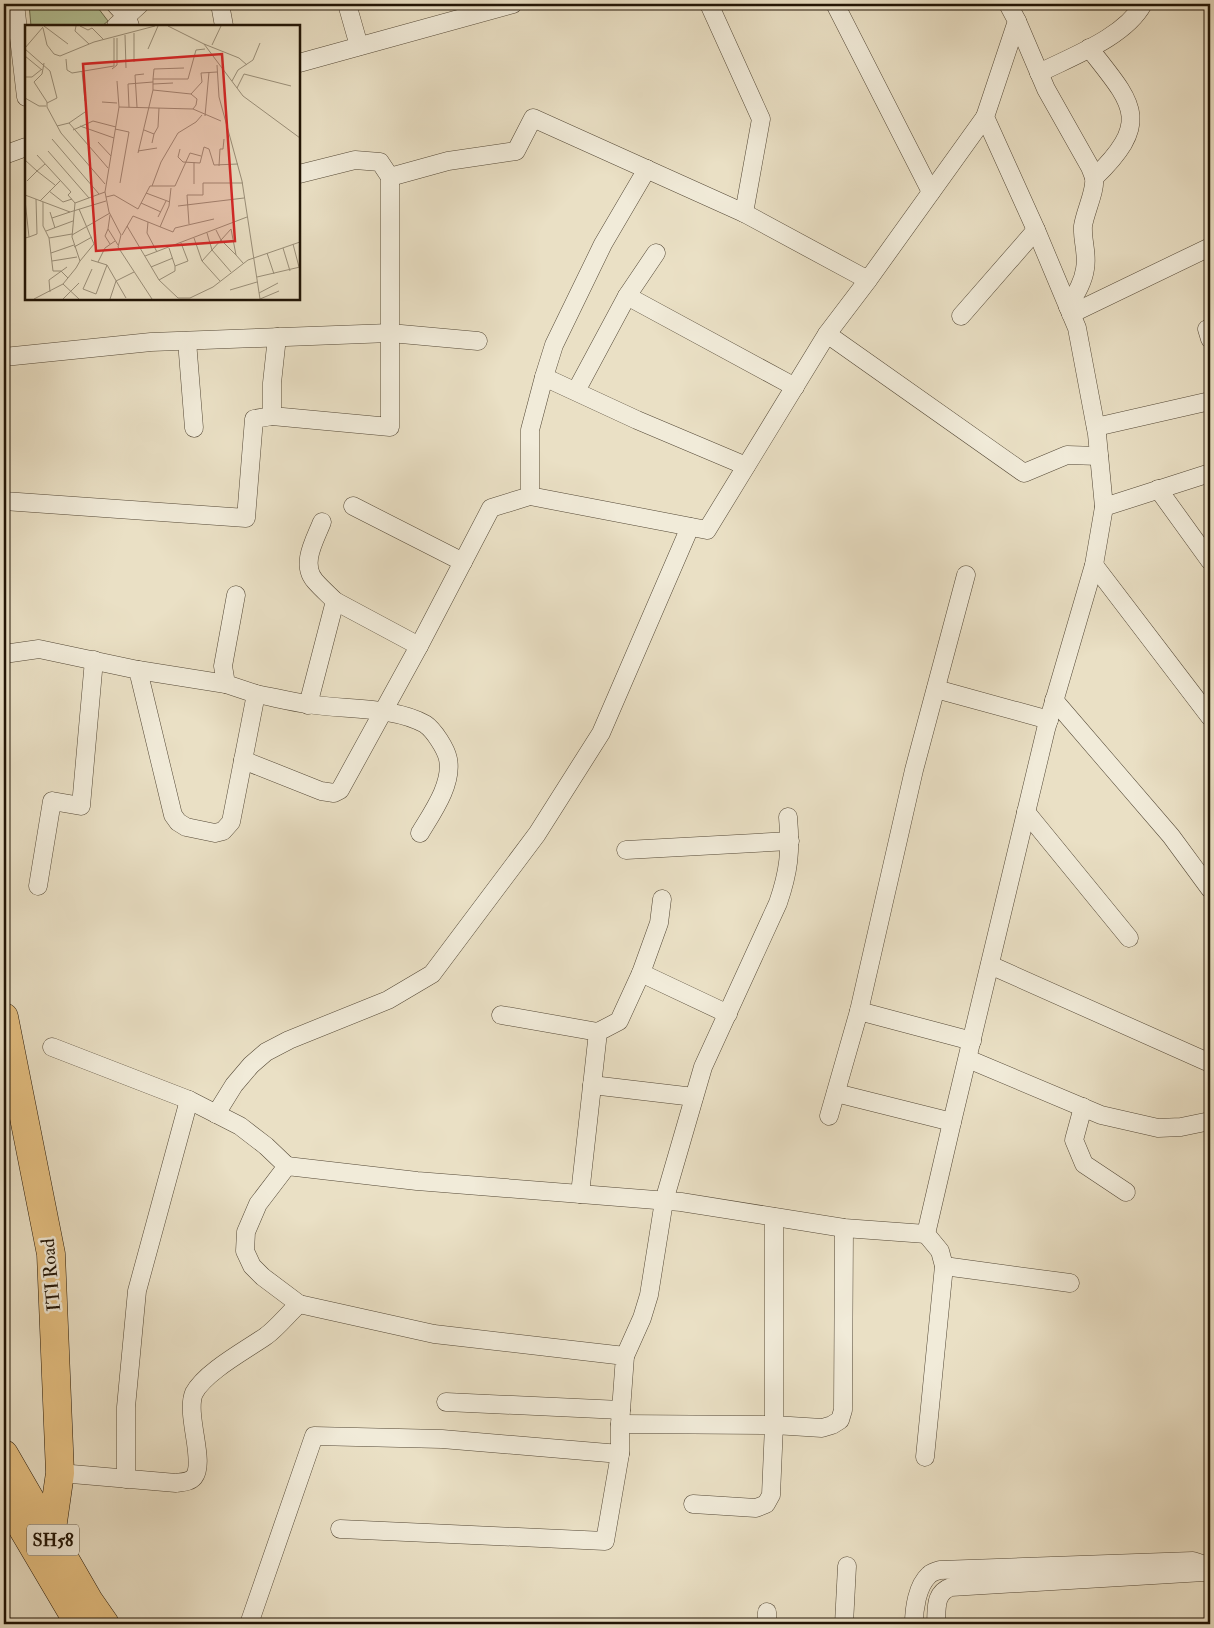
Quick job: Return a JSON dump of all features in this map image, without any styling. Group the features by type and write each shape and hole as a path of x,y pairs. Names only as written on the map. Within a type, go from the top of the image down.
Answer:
{"main road":[{"name":"ITI Road","path":"4,1017 52,1254 60,1473 51,1536"},
{"name":"SH58","path":"4,1454 90,1602 106,1624"},
{"name":"SH58","path":"4,1497 79,1624"}],"street":[{"path":"15,4 25,89"},
{"path":"122,18 140,4"},
{"path":"220,4 224,25"},
{"path":"347,4 359,46"},
{"path":"300,63 359,46 472,9 513,4"},
{"path":"710,4 761,119 744,213"},
{"path":"835,4 931,192"},
{"path":"1008,4 1046,89 1090,167 1094,178 1083,229 1086,268 1069,311"},
{"path":"1039,73 1090,48 1124,27 1143,4"},
{"path":"243,760 321,791 334,792 340,790 384,712 492,508 530,496 707,530 827,334 985,117 1017,21"},
{"path":"1090,48 1128,100 1132,117 1131,128 1126,139 1112,161 1094,178"},
{"path":"926,1234 1054,700 1094,564 1104,507 1096,426 1077,328 1036,230 985,117"},
{"path":"390,178 448,161 516,151 533,118 744,213 868,280"},
{"path":"4,155 25,147"},
{"path":"4,501 246,518 254,419 272,416 390,427 390,178 380,162 356,160 300,174"},
{"path":"530,496 530,430 554,345 603,244 647,169"},
{"path":"961,316 1036,230"},
{"path":"1069,311 1210,247"},
{"path":"576,392 627,296 656,253"},
{"path":"627,296 794,387"},
{"path":"4,357 150,342 390,333 478,341"},
{"path":"827,334 1024,473 1067,455 1099,456"},
{"path":"272,416 272,383 277,338"},
{"path":"187,341 194,428"},
{"path":"544,376 638,420 746,466"},
{"path":"1096,426 1210,401"},
{"path":"1104,507 1210,473"},
{"path":"1158,490 1210,561"},
{"path":"353,506 463,562"},
{"path":"322,522 308,558 308,567 315,581 335,601 419,646"},
{"path":"216,1114 234,1085 251,1065 266,1052 289,1040 388,1000 432,974 537,834 601,733 690,527"},
{"path":"1094,564 1210,716"},
{"path":"830,1116 859,1011 914,770 966,576"},
{"path":"226,684 223,666 236,595"},
{"path":"308,704 335,601"},
{"path":"4,654 39,649 138,670 226,684 256,694 308,704 384,712 407,717 425,724 440,741 448,759 448,775 443,793 420,833"},
{"path":"38,886 52,801 81,806 94,660"},
{"path":"138,670 173,815 178,822 186,827 215,834 223,832 231,822 256,694"},
{"path":"936,689 1049,720"},
{"path":"1054,700 1171,836 1210,889"},
{"path":"1026,812 1129,938"},
{"path":"340,1529 605,1541 620,1454 620,1417 625,1356 642,1318 649,1294 664,1201 702,1067 778,903 789,867 790,841 788,817"},
{"path":"626,850 790,841"},
{"path":"500,1015 598,1032 619,1021 641,973 659,923 662,899"},
{"path":"990,965 1210,1063"},
{"path":"641,973 728,1014"},
{"path":"859,1011 972,1040"},
{"path":"580,1194 598,1032"},
{"path":"52,1047 189,1100 240,1126 266,1146 287,1166 416,1181 664,1201 844,1228 926,1234 940,1251 944,1266 925,1457"},
{"path":"968,1059 1101,1115 1158,1128 1181,1127 1210,1121"},
{"path":"592,1085 694,1097"},
{"path":"836,1092 952,1122"},
{"path":"126,1479 126,1407 137,1291 189,1100"},
{"path":"1082,1107 1074,1140 1084,1164 1126,1192"},
{"path":"287,1166 258,1204 246,1232 245,1252 252,1266 263,1277 299,1304 434,1334 625,1356"},
{"path":"693,1504 756,1508 766,1504 771,1495 774,1425 774,1217"},
{"path":"446,1402 620,1417 822,1428 832,1425 840,1420 844,1410 844,1228"},
{"path":"944,1266 1070,1283"},
{"path":"60,1473 176,1483 186,1482 193,1478 197,1470 192,1413 193,1395 201,1383 216,1370 268,1334 299,1304"},
{"path":"249,1624 314,1436 442,1439 620,1454"},
{"path":"914,1624 919,1593 923,1582 930,1573 940,1570 1193,1561 1210,1568 1202,1573 951,1587 944,1589 937,1601 936,1624"},
{"path":"844,1624 847,1566"}],"green space":[{"path":"29,4 95,4 108,21 103,25 31,25"}]}
